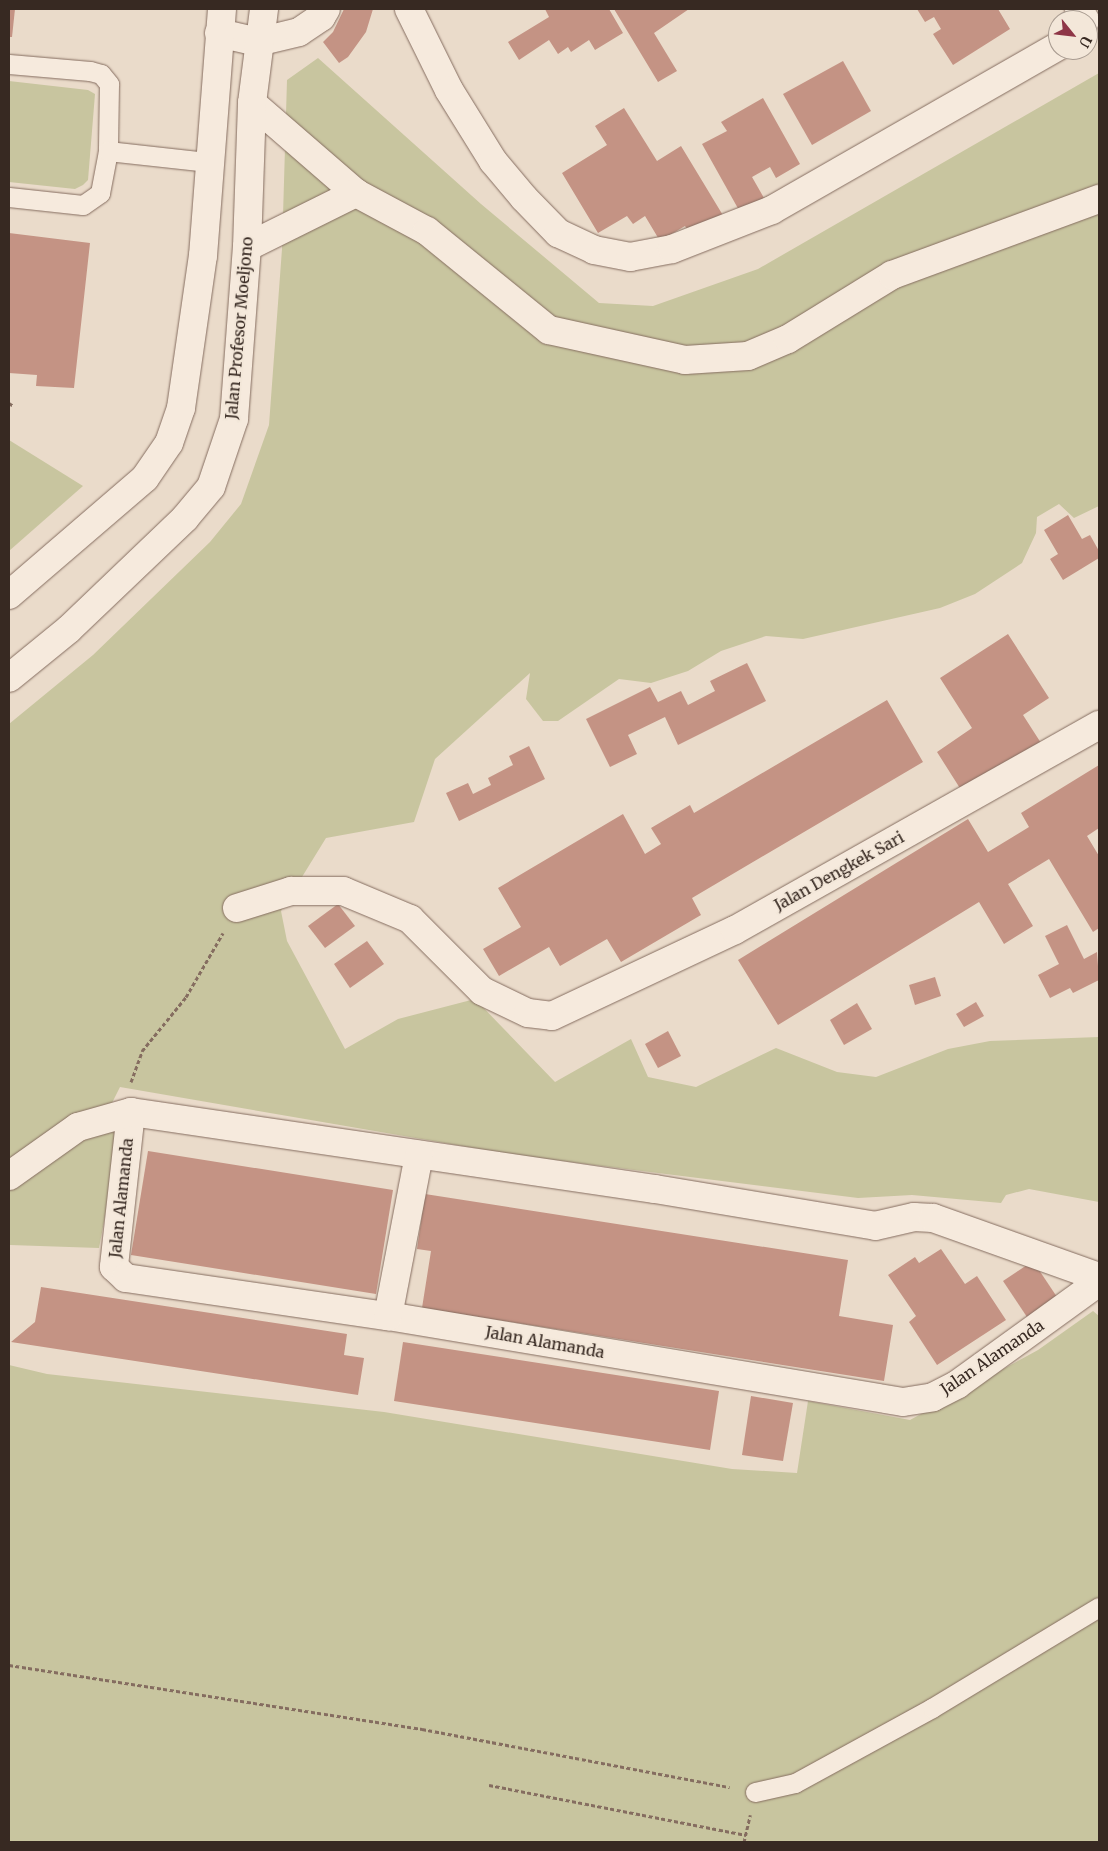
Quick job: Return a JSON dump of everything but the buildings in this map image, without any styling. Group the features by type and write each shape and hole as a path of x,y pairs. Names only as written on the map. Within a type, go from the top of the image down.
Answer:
{"street":[{"name":"Jalan Profesor Moeljono","path":"9,678 76,622 185,518 210,487 234,419 247,247 252,103 258,42 264,9"},
{"path":"9,595 146,478 169,443 181,408 203,256 208,162 220,21 258,42 299,32 321,17 326,9"},
{"path":"409,9 449,90 493,161 524,198 558,233 594,250 630,257 672,249 772,210 1048,52"},
{"path":"252,103 356,193 427,230 549,330 685,360 748,356 788,339 892,275 1099,199"},
{"path":"203,256 247,247 356,193"},
{"name":"Jalan Dengkek Sari","path":"237,908 291,891 343,891 410,919 482,991 528,1013 552,1016 734,930 1099,725"},
{"path":"9,1176 78,1127 131,1112 655,1189 875,1226 914,1216 933,1218 1099,1277"},
{"name":"Jalan Alamanda","path":"131,1112 114,1267 118,1274 126,1278 388,1316 903,1402 933,1397 958,1384 1099,1282"},
{"path":"388,1316 419,1155"}],"lane":[{"path":"9,64 90,70 100,74 109,84 108,151 100,193 83,204 9,197"},
{"path":"108,151 208,162"},
{"path":"755,1792 795,1783 932,1708 1099,1607"}],"path":[{"path":"131,1112 131,1078 142,1052 186,997 237,908"},
{"path":"9,1665 422,1729 755,1792"},
{"path":"489,1785 746,1835"}],"shaded area":[{"path":"318,58 481,204 599,303 653,306 758,269 1099,73 1099,506 1074,518 1059,504 1037,517 1036,533 1022,563 975,594 940,608 803,639 766,636 721,651 688,671 651,683 619,679 558,721 543,721 526,699 530,673 435,759 414,822 326,838 281,911 287,941 345,1049 398,1019 475,999 555,1082 631,1039 648,1077 696,1087 776,1048 837,1072 876,1077 948,1049 990,1041 1099,1037 1099,1202 1029,1189 1006,1195 1001,1203 912,1195 858,1198 514,1155 120,1087 112,1103 119,1143 99,1248 10,1245 9,1254 9,724 93,655 210,542 241,504 269,425 282,249 287,80"},
{"path":"9,81 88,90 95,94 88,180 83,185 75,189 9,182"},
{"path":"9,440 83,486 9,551"},
{"path":"1093,1311 1099,1316 1099,1842 9,1842 9,1365 47,1374 384,1412 732,1469 797,1473 808,1401 910,1420 1038,1350"}]}
